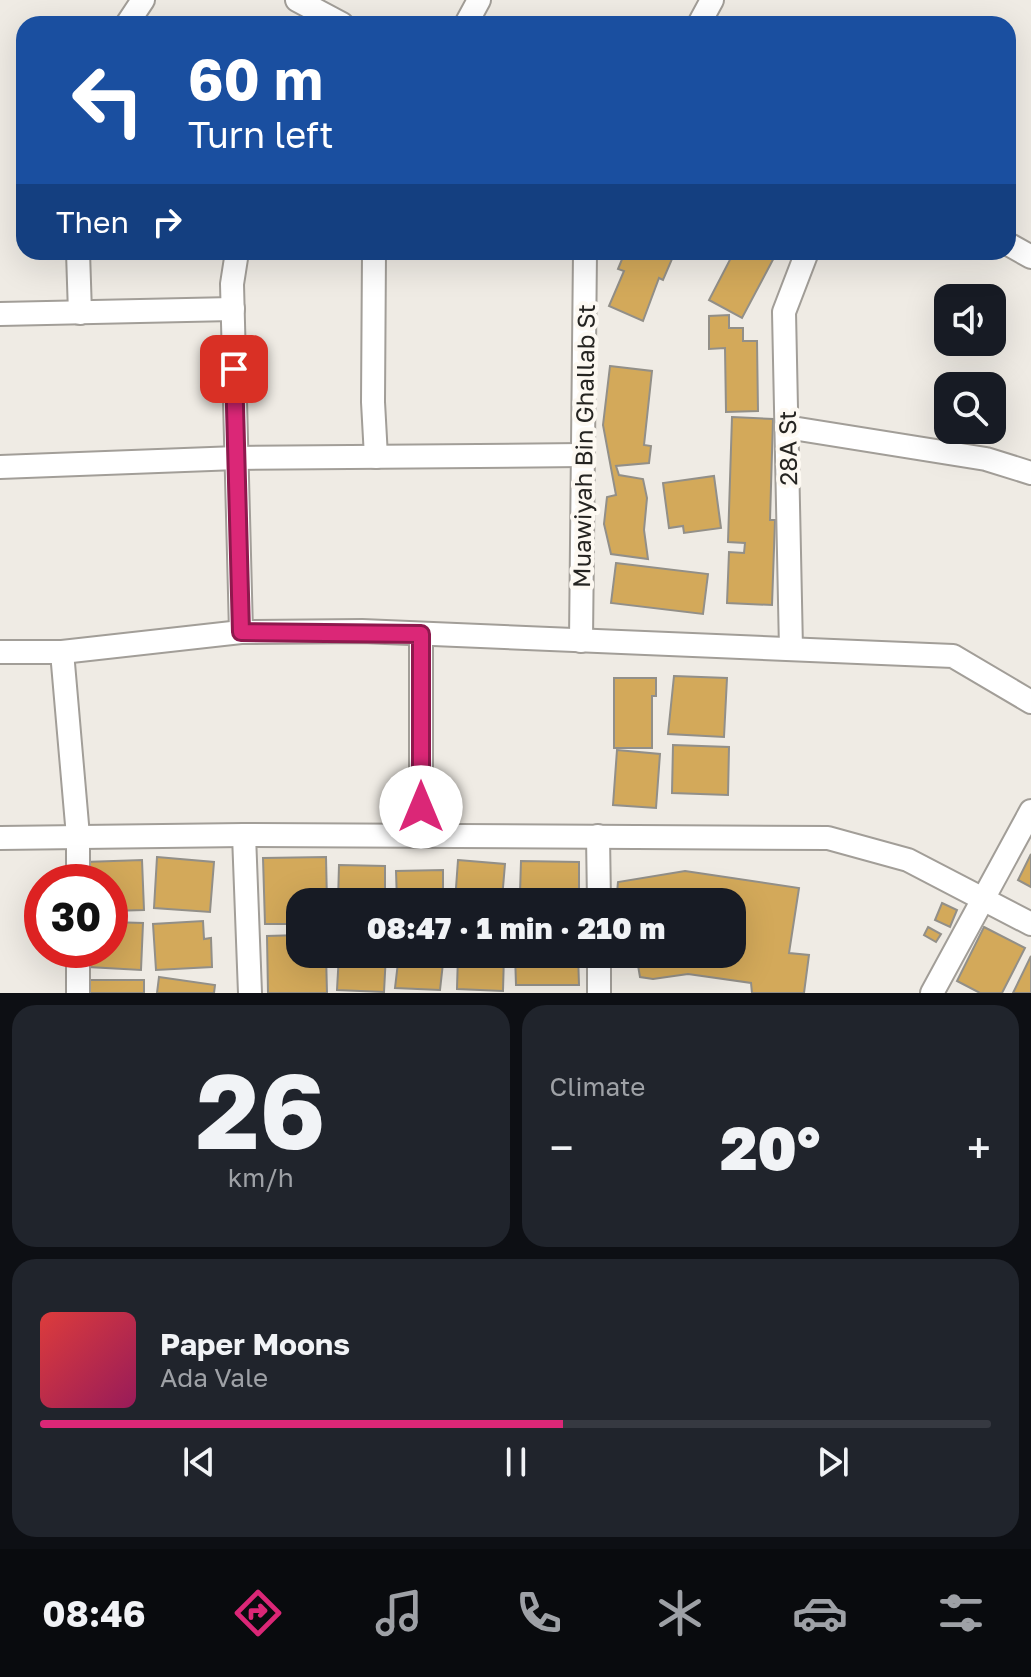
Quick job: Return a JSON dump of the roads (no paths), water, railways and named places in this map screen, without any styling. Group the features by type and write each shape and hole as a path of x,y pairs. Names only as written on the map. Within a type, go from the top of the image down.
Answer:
{"street":[{"path":"297,0 328,15"},
{"path":"78,260 80,313"},
{"path":"236,260 233,309 241,632"},
{"path":"374,260 376,457"},
{"name":"Muawiyah Bin Ghallab St","path":"581,641 585,260"},
{"name":"28A St","path":"791,649 784,312 804,260"},
{"path":"0,314 233,309"},
{"path":"786,427 986,459 1031,473"},
{"path":"0,467 237,458 583,455"},
{"path":"0,652 62,652 241,632 421,634 953,656 1031,702"},
{"path":"421,634 421,836"},
{"path":"62,652 78,864"},
{"path":"932,993 1031,811"},
{"path":"244,835 250,993"},
{"path":"0,838 244,835 828,838 908,860 1031,924"},
{"path":"598,836 599,888"},
{"path":"78,968 78,993"},
{"path":"599,968 599,993"}]}
